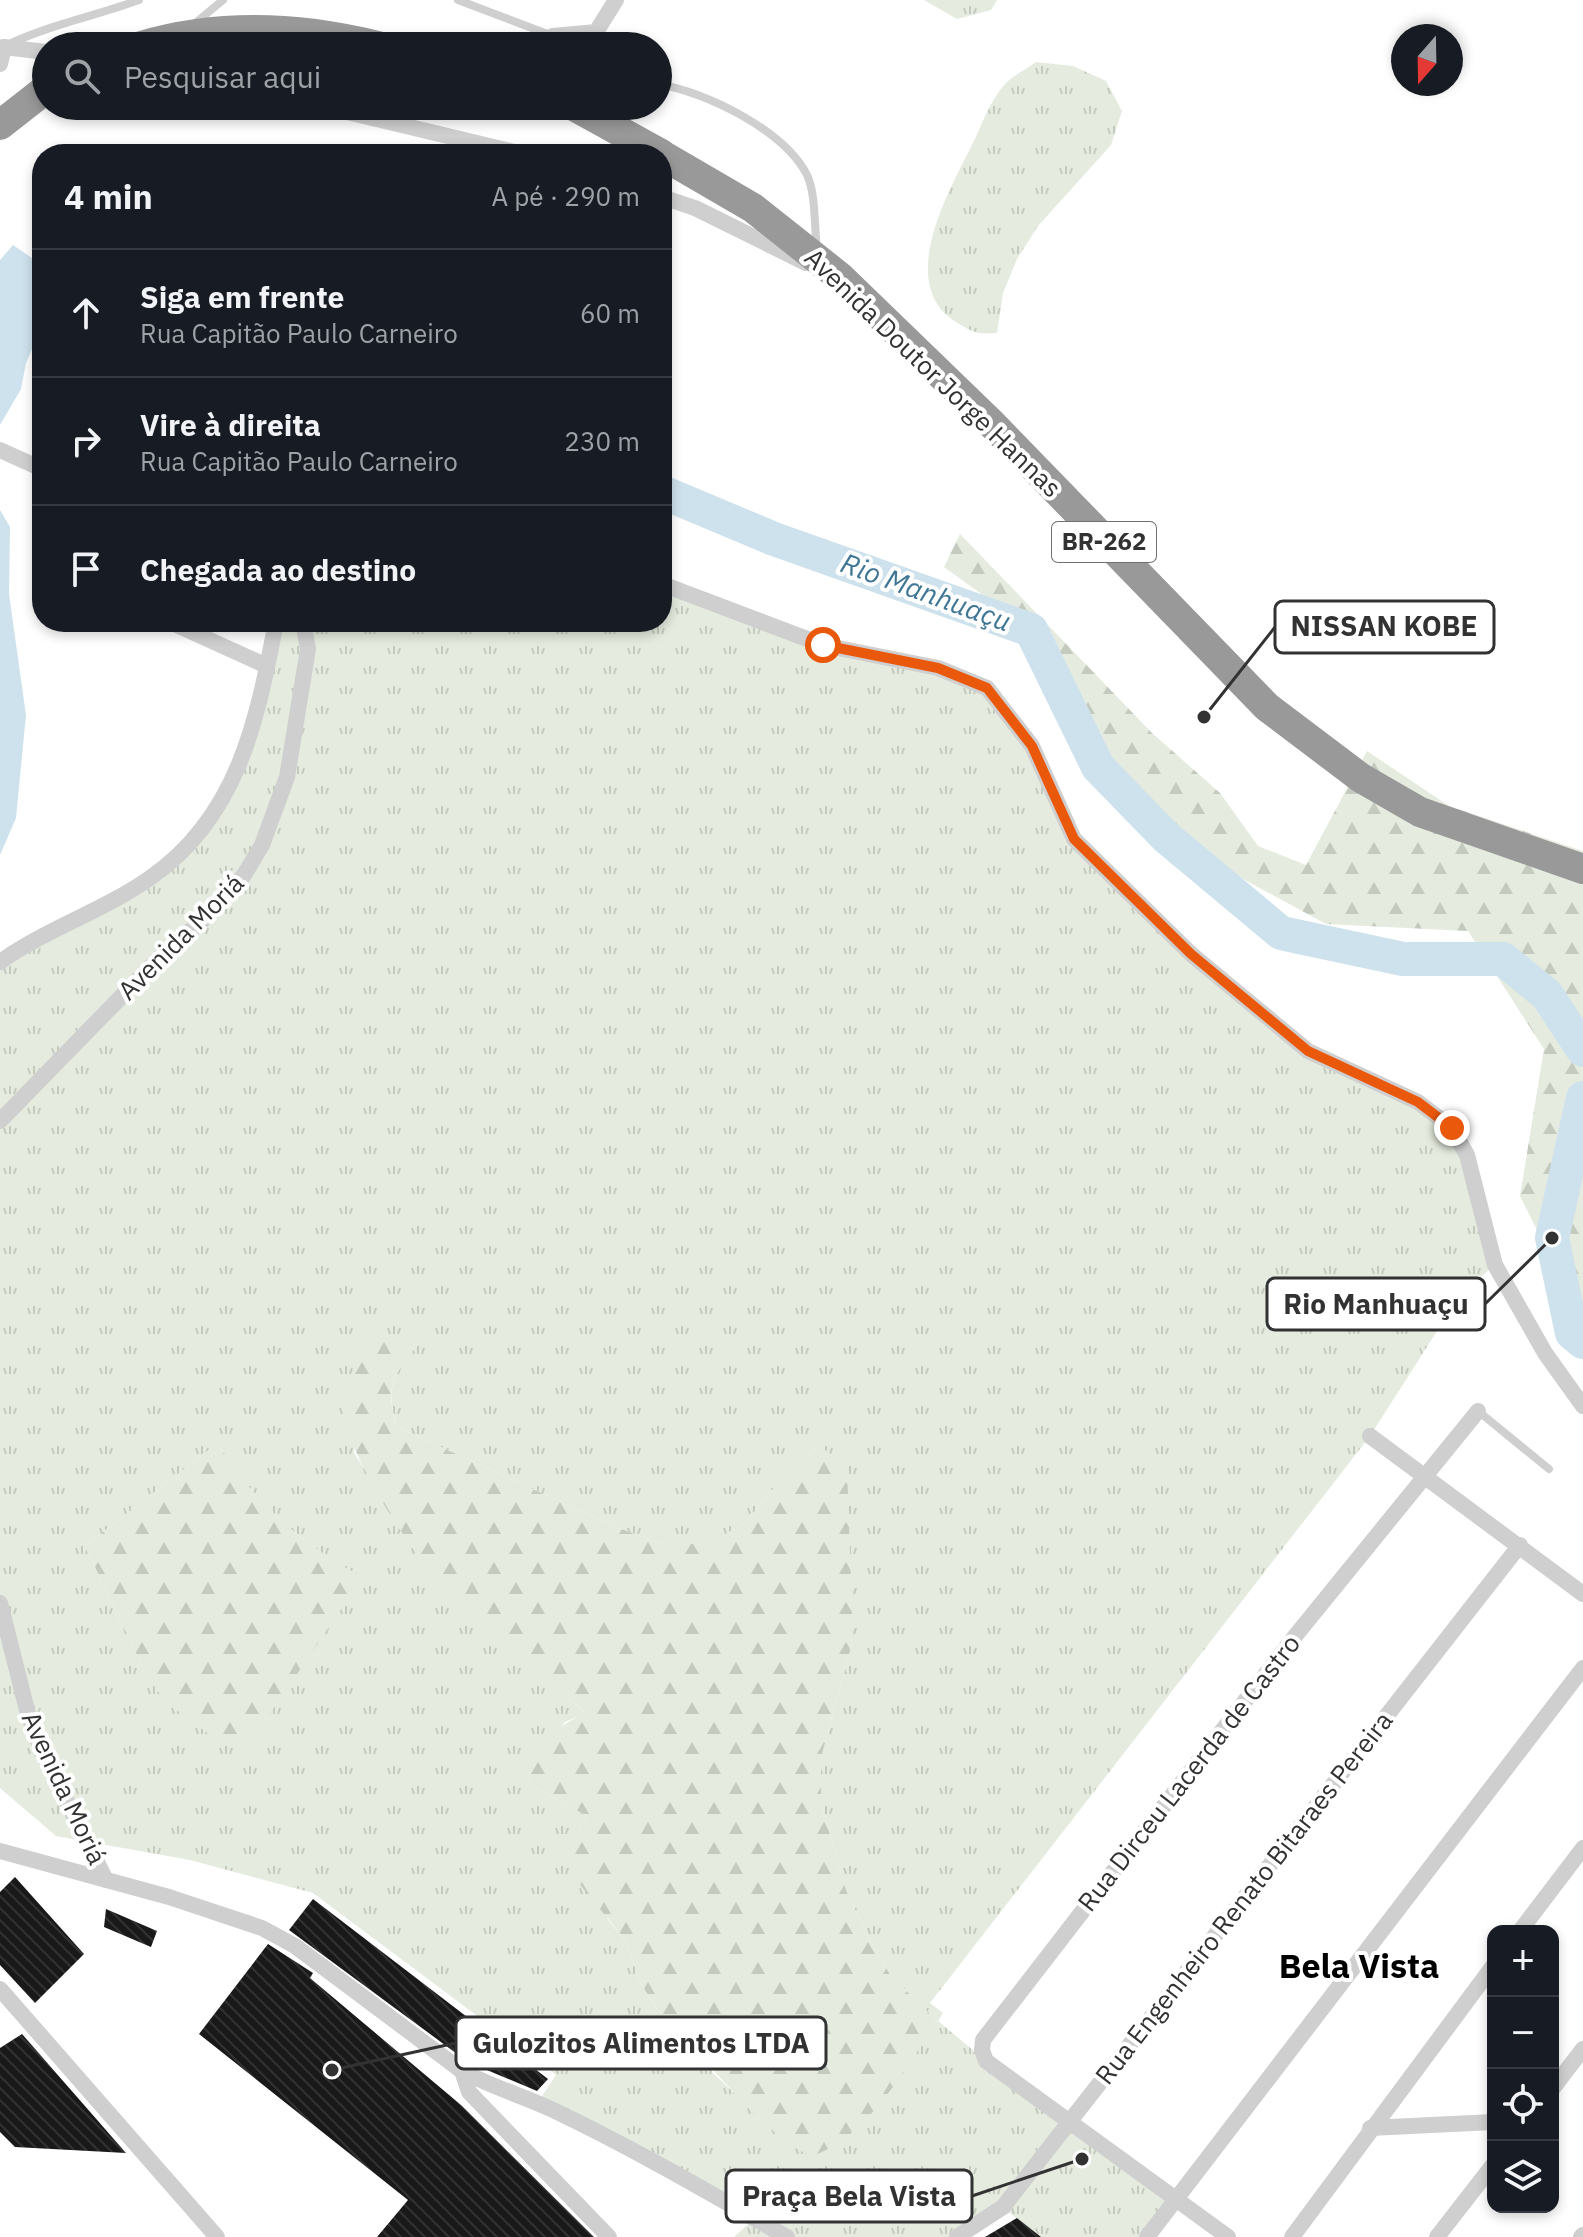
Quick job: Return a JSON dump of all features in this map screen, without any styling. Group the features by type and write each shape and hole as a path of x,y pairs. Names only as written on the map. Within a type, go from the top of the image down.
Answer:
{"highway":[{"path":"0,125 32,100"},
{"name":"Avenida Doutor Jorge Hannas","path":"606,120 645,144"},
{"name":"Avenida Doutor Jorge Hannas","path":"672,160 753,208 840,277 990,422 1267,707 1361,778 1420,812 1583,869"}],"street":[{"path":"596,32 616,0"},
{"path":"0,64 1,47 32,50"},
{"path":"381,120 481,144"},
{"path":"672,200 695,208 830,275 840,277"},
{"path":"0,450 32,464"},
{"path":"672,588 823,645 938,668 987,688 1032,746 1074,839 1191,954 1308,1051 1418,1102 1452,1128 1467,1155 1495,1265 1545,1353 1583,1406"},
{"path":"192,632 267,666"},
{"path":"0,962 151,878 192,842 220,808 242,760 274,632"},
{"name":"Avenida Moriá","path":"0,1121 156,961 215,909 244,875 262,845 287,777 308,649 305,632"},
{"name":"Rua Dirceu Lacerda de Castro","path":"1228,2237 986,2061 982,2050 983,2040 1424,1474 1478,1411"},
{"path":"1370,1436 1583,1594"},
{"name":"Rua Engenheiro Renato Bitaraes Pereira","path":"957,2237 1003,2207 1520,1545"},
{"name":"Avenida Moriá","path":"0,1603 28,1714 42,1752 106,1880"},
{"path":"1147,2237 1583,1668"},
{"path":"1525,1925 1583,1848"},
{"path":"0,1851 169,1897 273,1934 295,1946 462,2071 492,2087 551,2109 647,2158 787,2237"},
{"path":"1292,2237 1487,1974"},
{"path":"0,1989 217,2237"},
{"path":"1559,2080 1583,2049"},
{"path":"462,2071 469,2092 609,2237"},
{"path":"1370,2128 1487,2122"},
{"path":"1437,2237 1487,2173"}],"lane":[{"path":"34,32 92,17 139,0"},
{"path":"185,32 223,0"},
{"path":"458,0 535,32"},
{"path":"1,47 32,33"},
{"path":"672,87 685,89 756,125 792,151 809,178 818,257"},
{"path":"1478,1411 1549,1469"}],"green space":[{"path":"924,0 997,0 991,10 957,19"},
{"path":"1036,62 1073,66 1106,81 1122,111 1111,145 1038,226 1017,259 1003,293 997,333 978,333 953,320 937,303 929,283 928,260 933,235 951,187 995,98 1009,80"},
{"path":"960,534 1152,733 1220,793 1258,846 1306,865 1367,751 1449,806 1583,851 1583,1322 1520,1196 1544,1049 1468,931 1326,924 1166,837 1098,767 1031,630 944,567"},
{"path":"672,587 987,688 1032,746 1074,839 1308,1051 1452,1128 1495,1265 1462,1292 1370,1436 930,2003 943,2013 938,2021 986,2061 1177,2198 1147,2237 1041,2237 1003,2208 957,2237 734,2237 754,2219 537,2104 556,2075 313,1893 190,1860 56,1836 0,1788 0,962 151,878 220,808 273,632 672,632","holes":["421,1340 404,1362 392,1389 397,1427 616,1527 662,1544 709,1544 745,1523 780,1481 819,1445 853,1640 821,1758 821,1804 846,1890 867,1936 891,1976 937,2021 789,2145 713,2073 691,2042 655,2007 639,1980 627,1942 608,1920 578,1830 587,1816 534,1787 524,1772 565,1722 586,1713 475,1624 446,1592 354,1453 363,1345","218,1443 263,1503 299,1536 362,1577 147,1677 85,1546"]},
{"path":"422,1339 394,1379 391,1399 397,1427 616,1527 662,1544 709,1544 745,1523 780,1481 819,1445 847,1467 853,1640 821,1758 821,1804 846,1890 867,1936 891,1976 937,2021 883,2099 850,2134 831,2147 811,2156 789,2145 750,2110 655,2007 639,1980 627,1942 577,1881 552,1837 578,1830 587,1816 534,1787 524,1772 549,1734 585,1712 488,1636 459,1608 395,1523 359,1459 348,1431 345,1409 349,1384 363,1344"},
{"path":"218,1443 247,1484 281,1520 320,1551 363,1577 244,1752 191,1721 157,1690 147,1677 85,1546"}],"water":[{"path":"13,245 32,258 32,349 21,389 0,425 0,260"},
{"path":"0,510 10,527 9,594 26,715 16,818 0,855"}],"building":[{"path":"15,1877 84,1954 35,2003 0,1965 0,1892"},
{"path":"313,1899 548,2079 537,2091 468,2062 289,1930"},
{"path":"106,1909 157,1931 151,1947 104,1927"},
{"path":"268,1944 313,1973 310,1978 461,2105 594,2237 377,2237 408,2200 199,2034"},
{"path":"22,2034 126,2153 15,2147 0,2132 0,2048"},
{"path":"1017,2218 1041,2237 985,2237"}],"waterway":[{"name":"Rio Manhuaçu","path":"672,496 774,539 1031,630 1098,767 1166,837 1281,933 1403,959 1503,959 1547,995 1583,1050"},
{"name":"Rio Manhuaçu","path":"1583,1098 1552,1238 1572,1333 1583,1342"}],"place":[{"name":"NISSAN KOBE","path":"1204,717"},
{"name":"Rio Manhuaçu","path":"1552,1238"},
{"name":"Gulozitos Alimentos LTDA","path":"332,2070"},
{"name":"Praça Bela Vista","path":"1082,2159"}],"district":[{"name":"Bela Vista","path":"1359,1966"}],"route":[{"path":"823,645 938,668 987,688 1032,746 1074,839 1191,954 1308,1051 1349,1073 1418,1102 1452,1128"}]}
